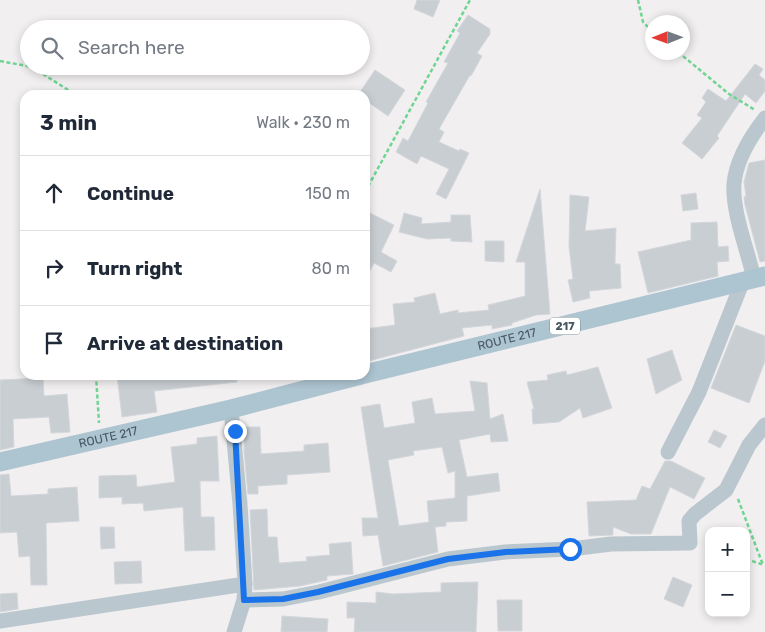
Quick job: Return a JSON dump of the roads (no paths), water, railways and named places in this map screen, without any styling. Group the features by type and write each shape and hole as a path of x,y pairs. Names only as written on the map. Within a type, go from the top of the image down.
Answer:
{"main road":[{"name":"ROUTE 217","path":"370,373 754,279"},
{"name":"ROUTE 217","path":"0,462 231,409 342,380"}],"street":[{"path":"668,452 754,279 737,210 734,183 761,114"},
{"path":"231,409 235,431 245,584 244,600 234,632"},
{"path":"244,600 292,597 448,559 506,552 570,549 611,544 690,543 689,521 695,514 726,490 749,445 765,425"},
{"path":"0,621 245,584"}]}
